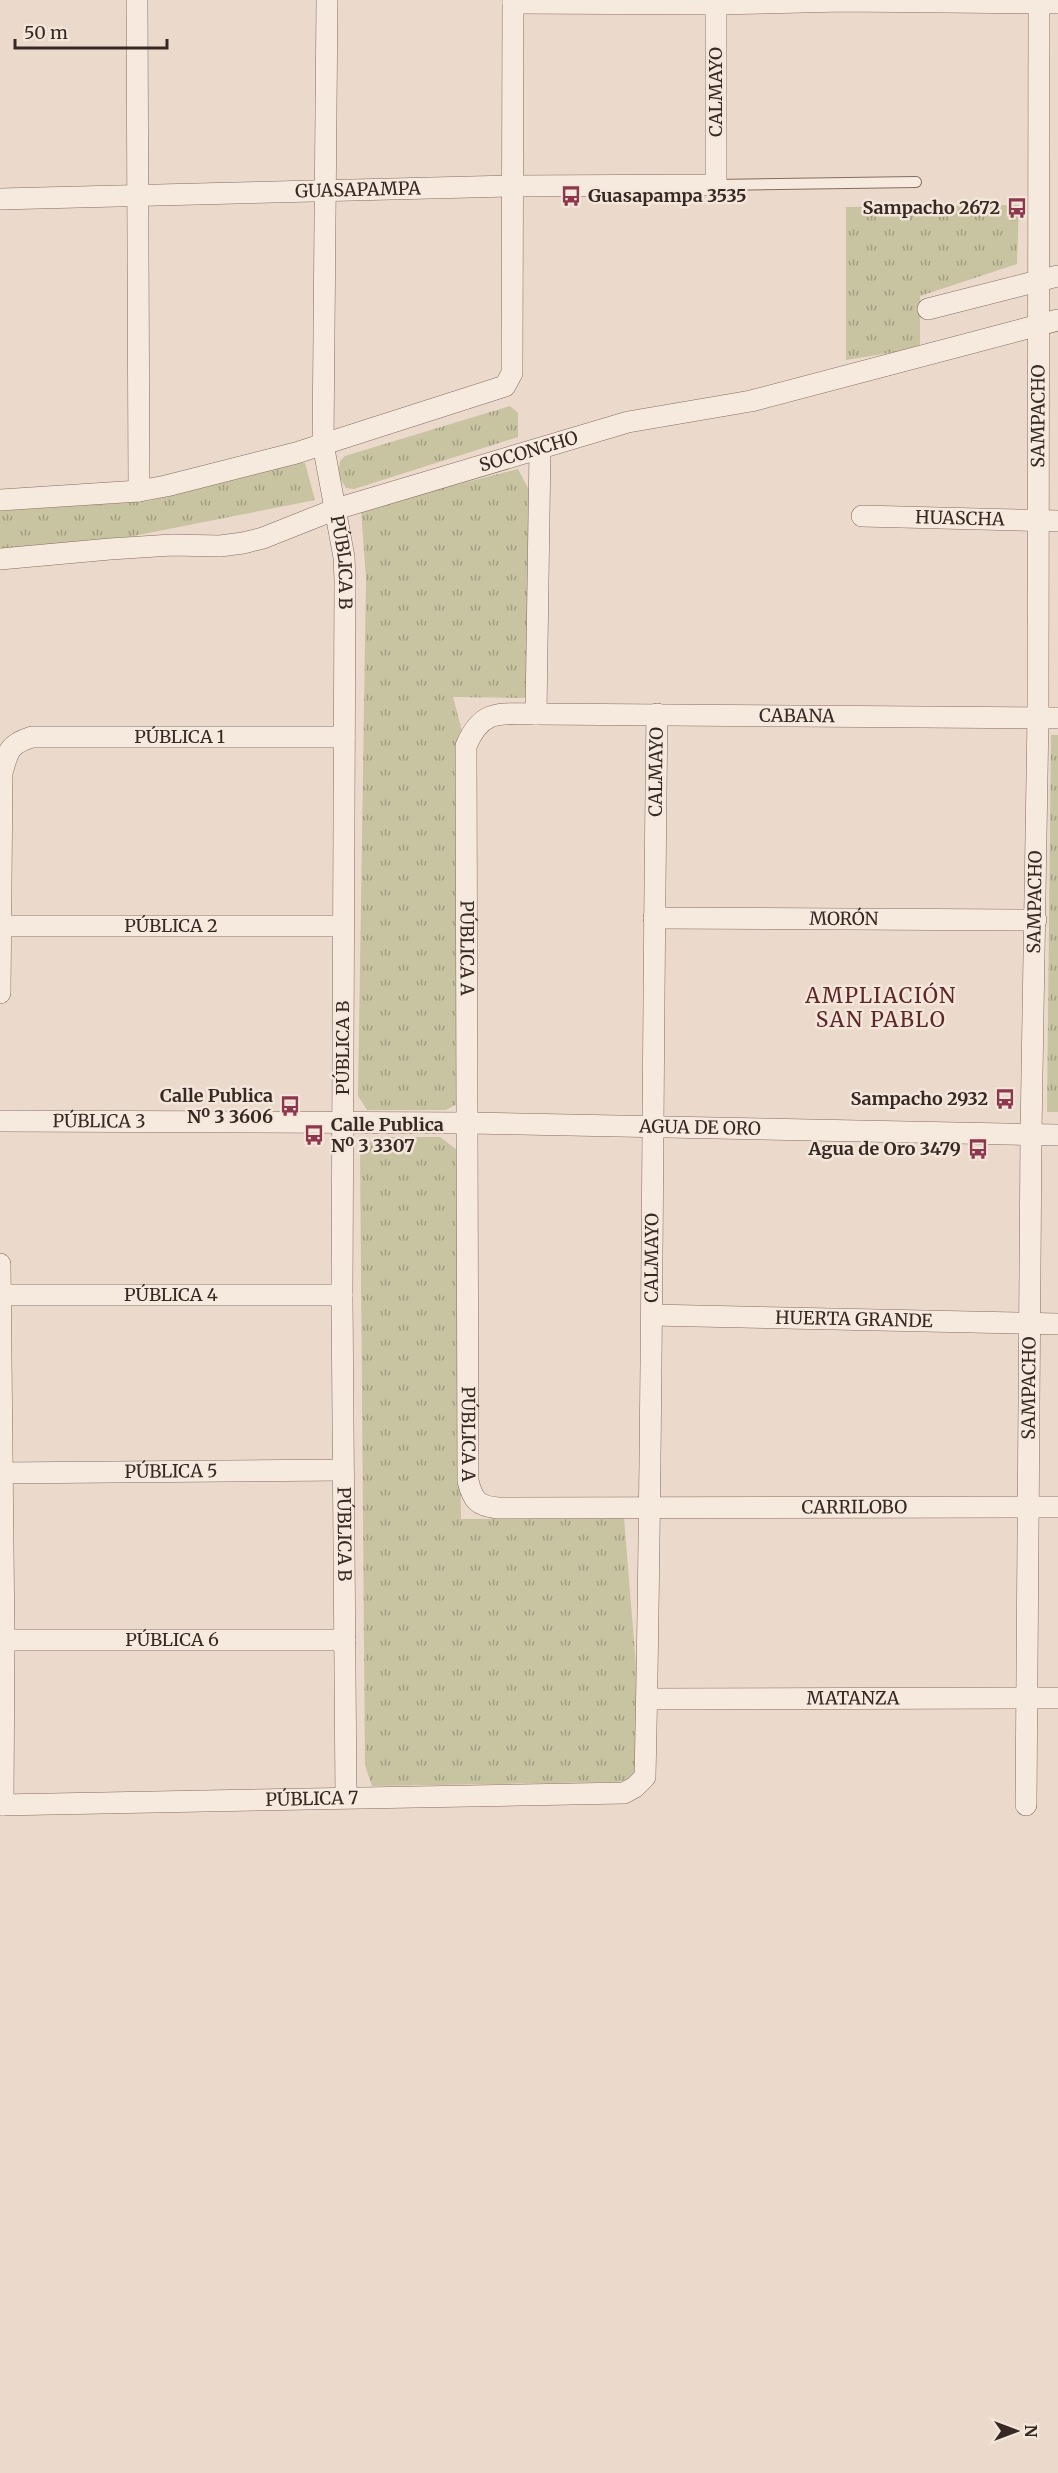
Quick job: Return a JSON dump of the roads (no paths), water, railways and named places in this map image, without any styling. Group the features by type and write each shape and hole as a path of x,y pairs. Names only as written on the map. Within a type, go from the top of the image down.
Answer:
{"street":[{"path":"136,0 139,491"},
{"name":"PÚBLICA B","path":"327,0 323,444 344,557 345,580 342,1295 346,1797"},
{"path":"0,500 139,491 165,486 323,444 505,387 512,373 513,1 1045,2"},
{"name":"CALMAYO","path":"716,2 716,185"},
{"name":"SAMPACHO","path":"1026,1805 1031,1134 1036,920 1048,718 1048,278 1045,2"},
{"name":"GUASAPAMPA","path":"0,199 513,186 716,185"},
{"path":"928,309 1048,278"},
{"name":"SOCONCHO","path":"0,560 110,549 172,545 220,546 243,543 263,538 336,509 628,422 751,401 1048,322"},
{"path":"536,714 540,449"},
{"name":"HUASCHA","path":"862,516 1048,521"},
{"name":"PÚBLICA A","path":"536,714 495,714 482,720 473,729 466,746 468,1481 476,1501 484,1507 651,1507"},
{"name":"CABANA","path":"536,714 1048,718"},
{"name":"CALMAYO","path":"624,1793 635,1787 645,1777 651,1507 651,1126 657,714"},
{"name":"PÚBLICA 1","path":"0,926 2,773 8,753 17,742 32,737 344,737"},
{"name":"MORÓN","path":"654,918 1036,920"},
{"path":"0,926 0,993"},
{"name":"PÚBLICA 2","path":"0,926 343,926"},
{"name":"PÚBLICA 3","path":"0,1121 343,1122"},
{"name":"AGUA DE ORO","path":"343,1122 1058,1135"},
{"path":"0,1264 1,1805"},
{"name":"PÚBLICA 4","path":"0,1295 342,1295"},
{"name":"HUERTA GRANDE","path":"652,1316 1058,1324"},
{"name":"PÚBLICA 5","path":"1,1473 343,1470"},
{"name":"CARRILOBO","path":"651,1507 1058,1507"},
{"name":"PÚBLICA 6","path":"2,1640 345,1640"},
{"name":"MATANZA","path":"647,1700 1058,1698"},
{"name":"PÚBLICA 7","path":"1,1805 624,1793"}],"lane":[{"path":"716,185 916,182"}],"place":[{"name":"Guasapampa 3535","path":"571,196"},
{"name":"Sampacho 2672","path":"1017,208"},
{"name":"Sampacho 2932","path":"1005,1099"},
{"name":"Calle Publica Nº 3 3606","path":"290,1106"},
{"name":"Calle Publica Nº 3 3307","path":"314,1135"},
{"name":"Agua de Oro 3479","path":"978,1149"}],"district":[{"name":"AMPLIACIÓN SAN PABLO","path":"881,1008"}]}
